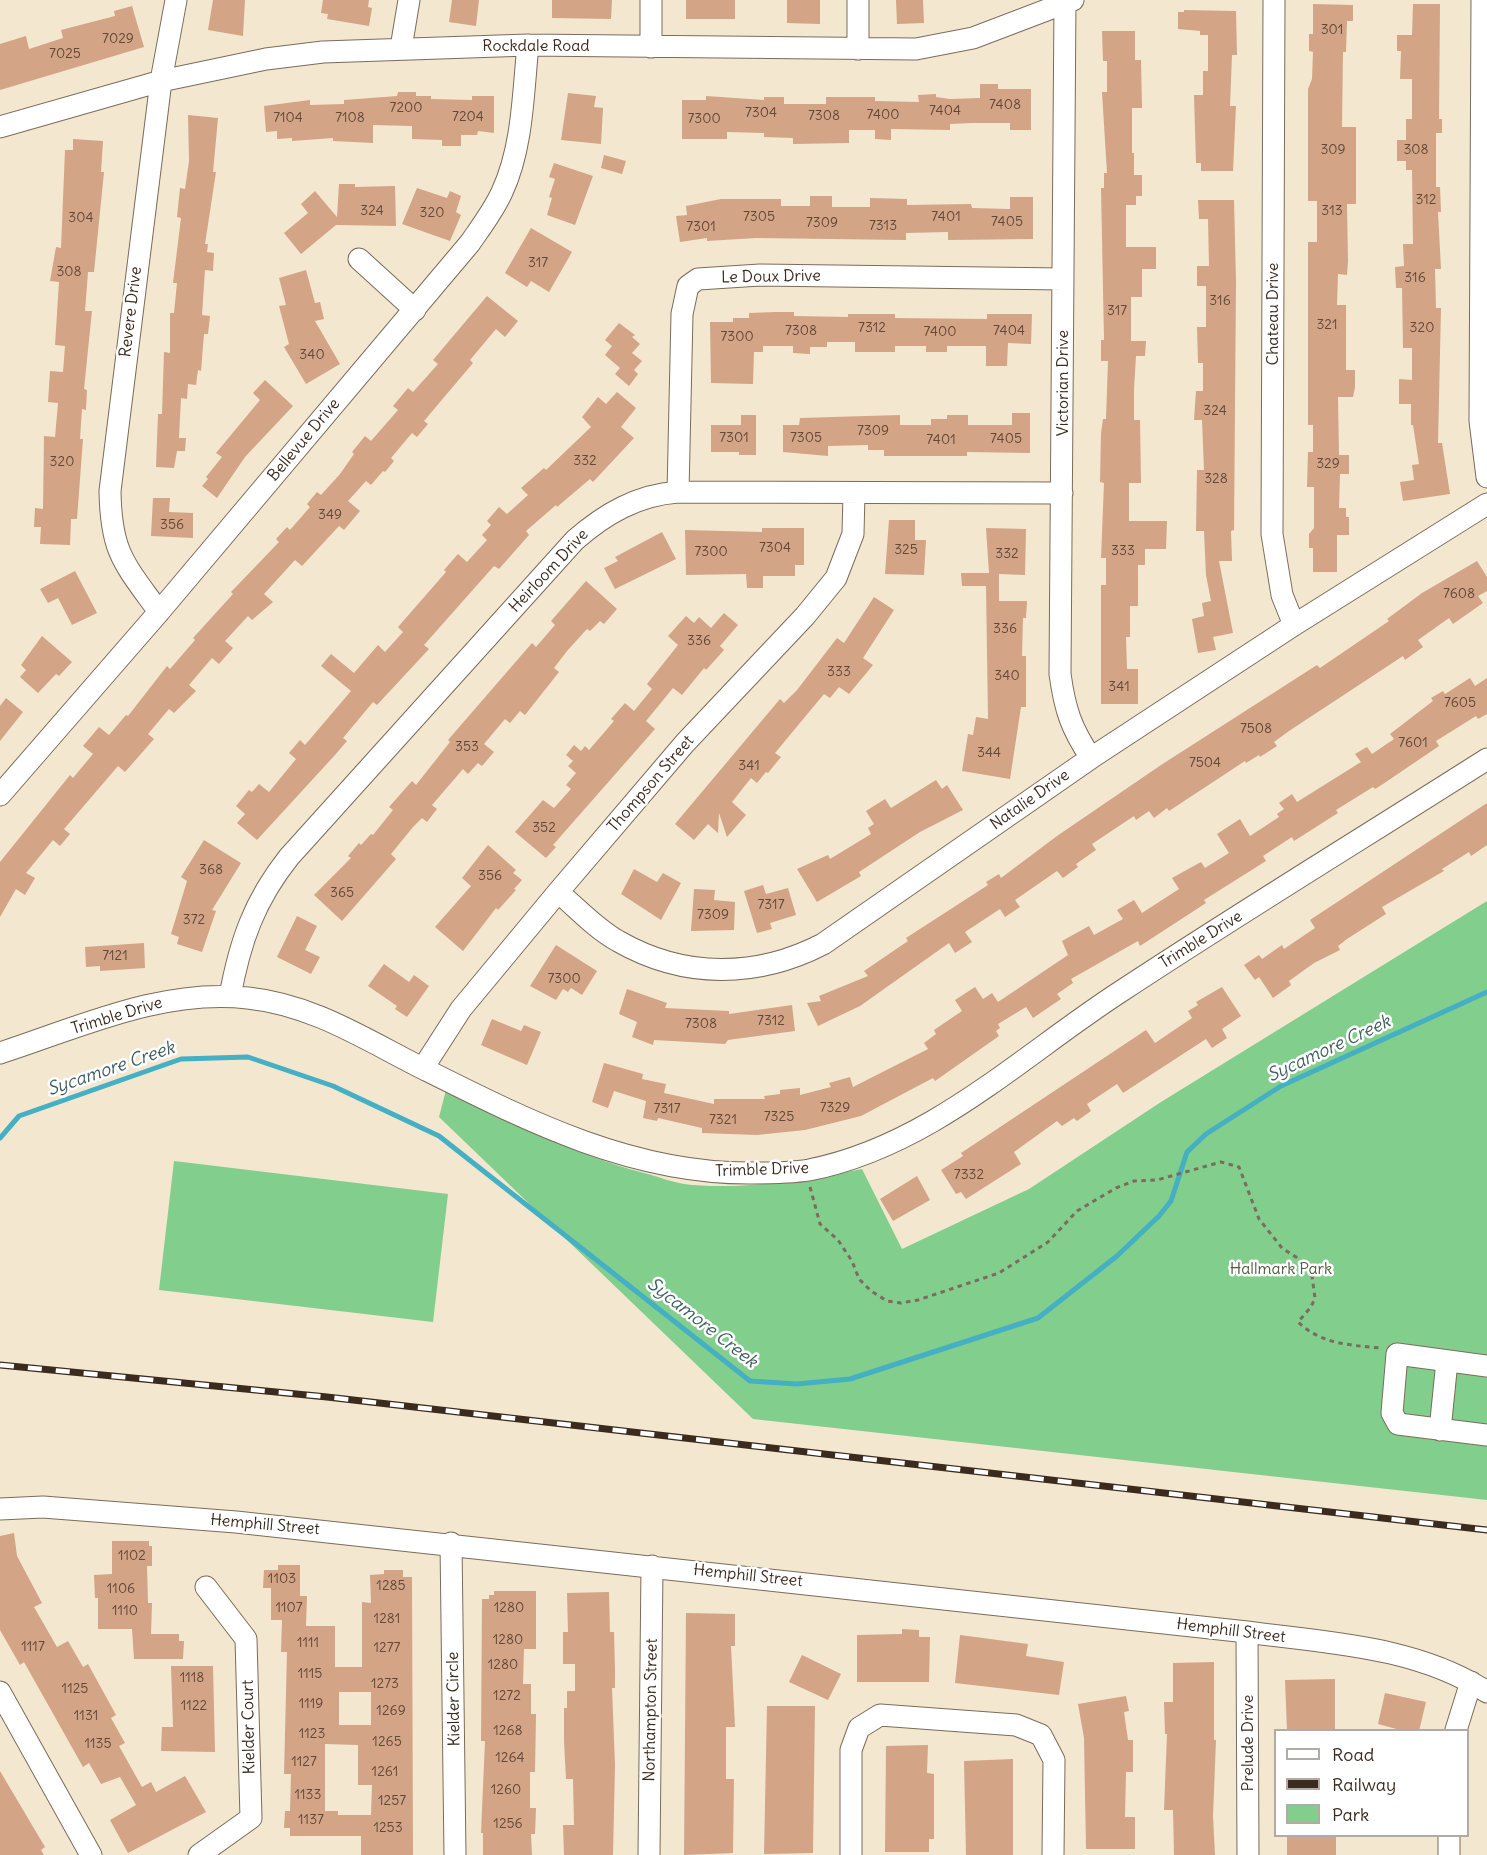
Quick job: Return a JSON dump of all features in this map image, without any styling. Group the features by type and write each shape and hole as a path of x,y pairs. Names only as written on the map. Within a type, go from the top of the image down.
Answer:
{"street":[{"name":"Revere Drive","path":"159,612 126,566 115,546 111,524 110,491 161,81 176,0"},
{"path":"401,48 409,0"},
{"path":"651,0 651,47"},
{"path":"858,0 858,49"},
{"name":"Chateau Drive","path":"1274,0 1272,534 1282,595 1294,625"},
{"path":"1482,0 1480,422 1487,477"},
{"name":"Rockdale Road","path":"0,127 161,81 266,59 323,52 528,45 916,49 945,45 1008,27 1068,1"},
{"name":"Victorian Drive","path":"1068,1 1060,674 1065,706 1072,729 1091,758"},
{"name":"Bellevue Drive","path":"0,795 159,612 470,243 502,192 519,131 528,45"},
{"path":"359,259 415,310"},
{"name":"Le Doux Drive","path":"678,492 682,314 688,286 698,279 760,275 1063,279"},
{"name":"Heirloom Drive","path":"230,996 237,961 258,903 289,857 575,540 599,520 622,506 678,492 1062,493"},
{"name":"Thompson Street","path":"423,1068 461,1009 558,892 685,743 805,616 836,578 853,534 854,492"},
{"name":"Natalie Drive","path":"558,892 616,940 641,952 685,966 709,969 770,966 793,959 823,944 1091,758 1294,625 1487,504"},
{"name":"Trimble Drive","path":"0,1053 159,1001 230,996 276,1002 313,1012 423,1068 607,1152 671,1167 717,1174 807,1171 875,1150 921,1130 1119,992 1487,759"},
{"path":"1487,1366 1397,1354 1392,1413 1398,1424 1487,1435"},
{"path":"1440,1430 1447,1361"},
{"name":"Hemphill Street","path":"0,1509 54,1508 248,1523 451,1543 1246,1632 1375,1649 1423,1662 1479,1687"},
{"name":"Kielder Circle","path":"451,1543 455,1855"},
{"name":"Northampton Street","path":"649,1855 652,1566"},
{"name":"Kielder Court","path":"199,1855 250,1818 246,1639 206,1587"},
{"name":"Prelude Drive","path":"1246,1632 1248,1855"},
{"path":"1457,1729 1479,1687"},
{"path":"0,1692 91,1855"},
{"path":"851,1855 851,1750 859,1728 880,1715 949,1718 1016,1725 1041,1735 1054,1760 1053,1855"},
{"path":"1449,1837 1449,1855"}],"path":[{"path":"807,1171 820,1224 838,1240 852,1261 859,1279 871,1291 887,1301 901,1303 918,1300 999,1273 1048,1242 1077,1211 1093,1200 1134,1181 1157,1180 1221,1162 1239,1167 1259,1219 1282,1248 1308,1268 1312,1276 1315,1298 1311,1307 1298,1322 1311,1334 1322,1339 1388,1349"}],"green space":[{"name":"Hallmark Park","path":"1487,901 1487,1500 753,1419 439,1117 446,1090 593,1157 684,1184 750,1185 862,1169 902,1249 1029,1189 1161,1102"},
{"path":"174,1161 448,1194 433,1322 159,1290"}],"building":[{"path":"213,0 245,0 243,36 208,30"},
{"path":"323,0 369,0 368,7 372,8 369,26 327,19 328,14 321,13"},
{"path":"452,0 479,0 476,26 449,22"},
{"path":"552,0 612,0 611,19 552,18"},
{"path":"686,0 735,0 735,19 686,19"},
{"path":"787,0 820,0 820,24 787,23"},
{"path":"896,0 923,0 924,23 897,24"},
{"path":"1313,4 1353,5 1353,21 1347,21 1346,52 1343,52 1342,127 1356,127 1356,204 1347,204 1347,275 1338,274 1337,305 1346,305 1346,370 1355,370 1355,387 1353,397 1338,397 1339,455 1349,455 1349,474 1340,474 1339,508 1346,508 1346,517 1349,517 1349,535 1337,535 1337,572 1313,572 1313,548 1309,548 1309,534 1314,528 1314,487 1307,487 1308,452 1313,452 1313,425 1308,425 1308,242 1317,242 1317,201 1308,201 1308,89 1312,79 1313,52 1309,51 1309,34 1313,34"},
{"path":"1413,4 1440,4 1439,119 1442,119 1442,133 1436,133 1436,187 1440,187 1441,212 1438,212 1441,269 1435,269 1436,308 1441,308 1438,443 1442,443 1450,494 1403,501 1400,482 1414,480 1412,465 1419,464 1413,425 1411,425 1411,404 1399,404 1399,379 1412,380 1412,348 1403,348 1402,288 1396,288 1395,267 1404,266 1403,244 1413,244 1412,170 1406,170 1406,161 1397,161 1397,140 1406,140 1406,119 1412,119 1412,79 1400,79 1401,51 1397,51 1397,35 1412,35"},
{"path":"132,6 144,47 0,90 0,44 26,36 29,49 63,38 61,30 115,16 114,11"},
{"path":"1184,10 1236,11 1237,55 1232,55 1230,106 1236,106 1233,171 1201,171 1201,163 1196,163 1194,95 1203,95 1203,71 1208,71 1208,35 1200,35 1200,31 1178,29 1178,12 1184,12"},
{"path":"1102,31 1135,31 1135,60 1141,60 1142,108 1132,108 1132,153 1134,153 1134,175 1142,175 1142,196 1136,196 1136,205 1126,205 1126,247 1156,247 1156,269 1142,269 1142,297 1131,297 1131,341 1146,341 1145,356 1136,356 1134,420 1140,420 1141,483 1129,483 1129,521 1167,521 1166,549 1145,549 1145,565 1138,565 1138,606 1130,606 1130,637 1126,637 1127,669 1138,669 1138,704 1101,704 1101,585 1106,585 1106,558 1101,558 1104,483 1100,482 1101,433 1103,419 1106,419 1108,361 1101,361 1101,340 1104,340 1101,188 1104,188 1104,173 1107,173 1102,92 1107,92 1107,61 1103,61"},
{"path":"980,84 998,84 998,89 1031,89 1031,130 1010,130 1010,123 972,123 950,124 950,130 891,129 891,140 875,139 875,130 849,130 849,143 793,144 793,138 764,137 764,133 727,132 727,139 682,139 682,100 706,100 706,96 764,100 764,97 784,97 784,104 826,104 826,97 875,97 875,101 919,102 918,95 936,94 936,97 950,99 980,98"},
{"path":"398,92 416,92 416,96 431,96 431,99 472,100 472,96 494,96 494,133 478,131 477,135 461,135 461,146 442,146 442,140 412,139 412,126 373,125 373,143 333,141 333,138 292,141 292,138 277,139 277,131 266,132 264,106 310,100 310,105 344,104 344,100 397,96"},
{"path":"568,93 596,96 594,107 603,108 601,144 561,140"},
{"path":"188,115 218,118 213,172 216,172 205,244 208,244 207,252 214,253 213,271 205,270 202,315 210,316 208,334 204,334 201,371 198,370 196,385 188,384 187,399 181,398 179,438 186,438 185,451 177,451 174,468 156,467 158,414 162,414 164,352 170,353 170,313 174,313 177,283 173,283 181,218 177,217 180,188 185,189 189,161"},
{"path":"73,139 103,141 101,172 104,172 94,272 88,272 85,311 92,311 84,389 87,390 86,410 82,409 80,439 83,439 77,519 71,519 70,545 40,544 41,527 34,527 35,508 43,509 44,436 55,437 58,403 48,402 50,371 63,372 65,346 55,345 59,282 50,281 56,247 61,248 65,150 73,150"},
{"path":"604,155 626,161 622,174 601,168"},
{"path":"554,163 593,176 575,225 547,215 552,198 549,197 555,179 549,177"},
{"path":"339,184 355,184 355,187 395,186 396,226 336,225 301,254 284,233 308,213 301,204 315,191 337,217"},
{"path":"417,188 447,198 450,191 461,196 456,212 461,215 450,241 402,224"},
{"path":"810,196 832,196 832,207 870,207 870,198 907,199 907,205 971,204 972,208 1010,209 1010,197 1033,197 1033,239 948,240 948,232 906,233 906,240 756,238 707,241 707,238 680,242 676,216 687,215 686,206 721,199 781,199 781,206 810,206"},
{"path":"1198,200 1234,200 1236,281 1234,530 1231,531 1232,561 1219,561 1233,633 1213,637 1216,650 1198,653 1192,619 1204,616 1202,603 1211,601 1206,575 1204,531 1196,531 1197,470 1204,470 1202,420 1194,420 1196,391 1203,391 1203,363 1198,363 1197,327 1206,327 1206,286 1197,286 1197,266 1209,266 1208,219 1199,219"},
{"path":"531,228 572,252 549,292 531,281 527,287 505,273"},
{"path":"306,270 315,303 320,302 324,319 315,321 340,364 306,384 284,347 289,344 279,306 286,305 279,278"},
{"path":"487,296 518,321 505,337 496,329 470,360 473,363 424,421 428,424 417,437 412,433 391,458 394,461 385,472 383,471 371,485 366,481 348,501 360,511 344,530 339,526 302,566 295,560 264,594 273,602 252,620 248,616 225,641 233,648 219,664 212,658 189,685 196,691 174,713 169,709 148,734 154,739 125,772 118,766 64,829 70,834 60,846 53,840 26,873 35,878 25,895 16,889 0,917 0,862 70,775 73,778 93,754 83,746 99,727 109,735 126,715 128,716 167,666 170,669 195,640 193,638 233,594 231,592 279,542 276,539 287,527 290,530 310,507 307,504 317,492 321,495 340,474 354,454 352,452 365,436 371,441 398,410 393,406 408,388 413,392 438,364 433,360"},
{"path":"794,312 794,316 848,317 848,314 895,314 895,318 987,319 987,314 1032,314 1031,344 1008,343 1007,366 986,366 986,346 947,346 947,352 926,352 926,346 895,346 895,352 855,352 855,342 827,342 827,347 810,347 810,354 793,353 793,346 763,346 763,352 754,352 753,384 711,383 710,322 733,322 733,318 749,318 749,313"},
{"path":"619,323 635,335 632,337 640,344 632,353 642,361 634,370 638,374 629,386 615,374 620,368 605,355 612,346 605,340"},
{"path":"265,380 293,406 245,457 217,498 202,486 208,479 206,477 222,457 216,453 260,400 253,393"},
{"path":"617,392 636,408 621,427 634,438 593,482 590,479 526,531 529,535 499,569 494,566 424,645 429,649 377,705 373,702 343,738 347,741 257,840 237,823 245,814 236,806 249,790 252,792 259,784 269,792 296,759 289,753 300,740 305,745 351,691 321,666 331,654 354,673 378,645 385,652 403,632 398,627 446,572 444,570 458,554 467,562 487,540 482,535 491,525 487,521 499,507 507,514 528,495 521,488 544,468 546,470 591,427 582,417 598,397 606,404"},
{"path":"1012,413 1030,413 1030,453 967,452 967,456 884,456 884,450 868,450 868,445 828,446 828,456 783,452 783,425 799,425 800,418 900,415 900,425 931,425 931,419 947,419 947,415 968,415 968,425 1012,425"},
{"path":"741,415 756,415 756,455 739,455 739,452 711,452 711,425 741,425"},
{"path":"153,498 170,498 169,512 193,513 193,538 151,536"},
{"path":"889,520 915,520 915,540 926,540 924,575 885,574"},
{"path":"762,528 804,528 804,565 795,565 795,576 763,576 763,588 747,588 746,574 686,575 685,530 762,532"},
{"path":"986,528 1026,529 1025,575 999,574 999,601 1027,601 1026,618 1023,618 1022,656 1026,656 1026,707 1021,707 1010,779 962,771 968,734 973,735 976,717 988,719 986,586 962,586 961,573 989,573"},
{"path":"662,532 676,559 615,589 604,568 618,561 615,557"},
{"path":"1477,561 1487,577 1487,591 1478,596 1483,603 1453,624 1449,618 1418,640 1423,647 1405,660 1403,656 1289,731 1274,742 1277,746 1260,757 1259,755 1246,763 1245,761 1169,811 1167,808 1154,818 1149,811 1136,820 1134,816 1092,844 1096,850 1076,864 1078,867 1063,878 1057,871 1015,900 1020,907 1005,917 1000,909 965,932 972,942 955,953 949,943 860,1006 818,1026 807,1003 821,1001 819,996 868,976 864,971 908,941 906,938 988,885 986,882 999,874 1001,878 1057,836 1161,765 1317,665 1320,668 1389,621 1387,619 1422,593"},
{"path":"75,571 97,613 72,625 58,598 48,603 40,589"},
{"path":"586,581 617,609 604,624 600,621 590,631 587,629 567,651 554,668 559,672 525,715 520,711 510,723 505,719 484,744 494,752 482,766 478,763 468,774 463,769 432,805 437,809 427,822 422,818 413,827 391,854 396,859 342,921 314,895 351,858 348,856 359,843 361,845 371,834 373,835 393,810 389,807 412,781 416,785 450,742 448,740 532,643 536,647 555,625 551,621"},
{"path":"874,597 894,610 863,658 873,665 849,694 839,687 830,698 824,694 775,753 781,757 768,773 766,772 757,783 751,778 732,802 746,815 727,837 719,813 718,833 708,824 694,840 675,824 780,699 784,703 797,690 837,638 844,643"},
{"path":"724,613 738,625 720,646 724,650 706,670 704,668 682,695 673,688 646,721 655,729 553,845 556,847 546,858 515,832 543,800 554,808 571,789 566,785 576,773 568,766 573,761 566,755 574,745 581,751 585,746 589,750 614,721 611,719 625,703 634,711 652,689 647,684 678,645 668,636 686,616 694,623 699,617 711,628"},
{"path":"42,636 72,662 59,676 56,674 38,693 20,677 26,670 21,665"},
{"path":"1470,678 1475,686 1487,678 1487,714 1478,719 1476,716 1436,741 1439,746 1383,784 1375,789 1373,787 1336,810 1338,813 1294,841 1292,837 1263,856 1266,861 1204,900 1206,903 1140,946 1138,941 1071,979 1073,983 1057,994 1061,999 1033,1018 1026,1007 998,1024 1000,1028 996,1031 999,1036 935,1081 933,1078 861,1116 805,1130 757,1135 702,1133 702,1128 658,1118 657,1121 643,1118 646,1101 614,1091 608,1108 592,1102 604,1063 643,1074 642,1079 666,1084 664,1093 714,1104 714,1099 765,1099 764,1096 780,1094 780,1090 800,1088 800,1095 831,1087 829,1083 850,1077 853,1087 928,1049 924,1043 936,1034 934,1030 962,1011 955,1000 975,987 983,999 992,993 998,1002 1068,955 1062,941 1089,926 1094,935 1123,919 1117,910 1134,900 1142,913 1179,889 1172,878 1201,862 1205,868 1229,853 1217,834 1240,819 1250,836 1279,817 1277,814 1284,809 1279,803 1292,794 1297,802 1361,762 1355,754 1367,747 1372,754 1394,739 1390,734 1433,701 1431,698 1443,691 1445,694"},
{"path":"6,698 23,712 0,741 0,706"},
{"path":"936,780 942,789 947,785 963,810 920,832 859,872 861,876 817,902 797,869 828,855 830,859 871,834 868,828 874,824 866,811 885,799 891,808"},
{"path":"1487,803 1487,845 1471,856 1469,852 1442,869 1444,871 1382,907 1386,914 1338,946 1340,950 1314,963 1289,981 1291,985 1273,998 1259,977 1255,980 1244,965 1259,955 1262,959 1282,945 1284,949 1315,928 1310,920"},
{"path":"204,840 241,863 212,910 216,911 202,952 177,944 179,937 171,934 187,881 181,877"},
{"path":"488,845 516,870 513,873 522,880 498,910 496,908 463,951 435,927 471,886 462,878"},
{"path":"634,869 657,882 663,873 681,883 661,920 621,894"},
{"path":"763,885 766,894 788,888 796,915 770,923 772,929 757,933 744,891"},
{"path":"694,889 715,890 714,900 735,902 734,930 691,931"},
{"path":"297,916 317,926 305,950 320,957 311,974 277,957"},
{"path":"144,943 145,968 100,971 100,966 86,967 85,947"},
{"path":"556,945 597,971 582,995 571,988 568,992 563,989 556,1000 530,986"},
{"path":"384,964 409,982 414,975 429,986 407,1017 395,1009 397,1006 368,986"},
{"path":"1222,987 1241,1016 1222,1029 1227,1038 1212,1048 1206,1039 1123,1093 1117,1084 1087,1104 1091,1111 1077,1121 1074,1118 1062,1126 1057,1121 1014,1152 1021,1164 966,1199 961,1192 956,1194 941,1170 963,1156 961,1153 1146,1030 1155,1043 1192,1018 1188,1011 1198,1005 1196,1002"},
{"path":"627,989 667,1003 665,1008 729,1011 729,1014 792,1005 795,1031 728,1040 725,1044 654,1040 653,1045 632,1037 637,1022 619,1014"},
{"path":"492,1019 521,1031 524,1025 541,1032 527,1065 481,1045"},
{"path":"917,1176 930,1200 893,1221 880,1199"},
{"path":"14,1533 17,1556 42,1603 34,1607 57,1647 68,1641 83,1667 88,1664 116,1715 111,1718 125,1743 119,1746 142,1787 151,1782 156,1792 185,1776 206,1812 128,1853 110,1820 136,1805 120,1777 101,1784 89,1763 83,1767 24,1662 20,1665 0,1630 0,1536"},
{"path":"112,1541 149,1541 149,1546 152,1546 152,1566 147,1566 148,1603 152,1603 151,1634 179,1634 179,1641 184,1641 183,1659 134,1659 132,1629 98,1629 98,1598 95,1598 94,1575 112,1574"},
{"path":"278,1565 300,1565 300,1596 307,1596 306,1626 335,1626 335,1667 362,1667 362,1602 371,1603 370,1575 384,1574 384,1570 403,1570 403,1577 412,1577 413,1855 361,1855 361,1836 290,1836 290,1828 284,1828 285,1811 290,1811 291,1774 284,1774 287,1652 281,1652 282,1620 271,1620 271,1588 263,1588 264,1570 278,1570","holes":["339,1692 371,1692 371,1725 339,1725","325,1744 358,1745 358,1785 372,1785 371,1815 338,1815 338,1811 325,1811"]},
{"path":"494,1591 536,1591 536,1649 524,1649 523,1684 531,1684 531,1714 536,1714 535,1772 530,1772 530,1808 536,1808 535,1834 531,1834 532,1855 483,1855 483,1833 481,1833 485,1741 481,1741 482,1599 489,1599 489,1595 494,1595"},
{"path":"609,1592 610,1632 614,1632 615,1670 615,1688 612,1688 615,1765 613,1855 564,1855 563,1825 574,1825 573,1779 566,1779 564,1741 564,1708 567,1708 567,1691 575,1691 575,1664 563,1664 563,1632 568,1632 567,1593"},
{"path":"686,1613 735,1614 735,1646 731,1646 735,1727 726,1727 726,1779 734,1779 733,1853 684,1855"},
{"path":"902,1629 919,1630 919,1637 930,1637 929,1682 857,1682 857,1635 902,1634"},
{"path":"960,1635 1028,1644 1026,1656 1064,1662 1059,1695 955,1683"},
{"path":"802,1655 841,1674 828,1700 789,1682"},
{"path":"1214,1662 1215,1855 1174,1855 1173,1810 1164,1810 1167,1734 1165,1734 1164,1702 1173,1702 1173,1663"},
{"path":"171,1666 213,1666 215,1752 161,1751 162,1727 173,1727"},
{"path":"1335,1679 1335,1729 1287,1729 1285,1680"},
{"path":"1385,1693 1426,1702 1419,1729 1397,1729 1378,1724"},
{"path":"1126,1696 1129,1711 1124,1712 1128,1740 1133,1740 1133,1772 1126,1772 1125,1817 1135,1817 1135,1849 1086,1849 1084,1738 1078,1704"},
{"path":"767,1706 815,1706 813,1853 764,1854"},
{"path":"928,1745 927,1773 934,1774 934,1839 929,1839 929,1852 885,1852 886,1746"},
{"path":"1013,1759 1013,1855 966,1855 964,1761"},
{"path":"0,1771 45,1847 41,1850 44,1855 0,1855"},
{"path":"1287,1837 1336,1837 1336,1855 1287,1855"}],"waterway":[{"name":"Sycamore Creek","path":"0,1138 19,1116 181,1059 248,1057 333,1086 439,1136 750,1381 797,1384 850,1379 1038,1318 1117,1256 1159,1216 1171,1201 1187,1152 1206,1134 1281,1086 1487,992"}],"railway":[{"path":"0,1365 327,1397 1487,1530"}]}
